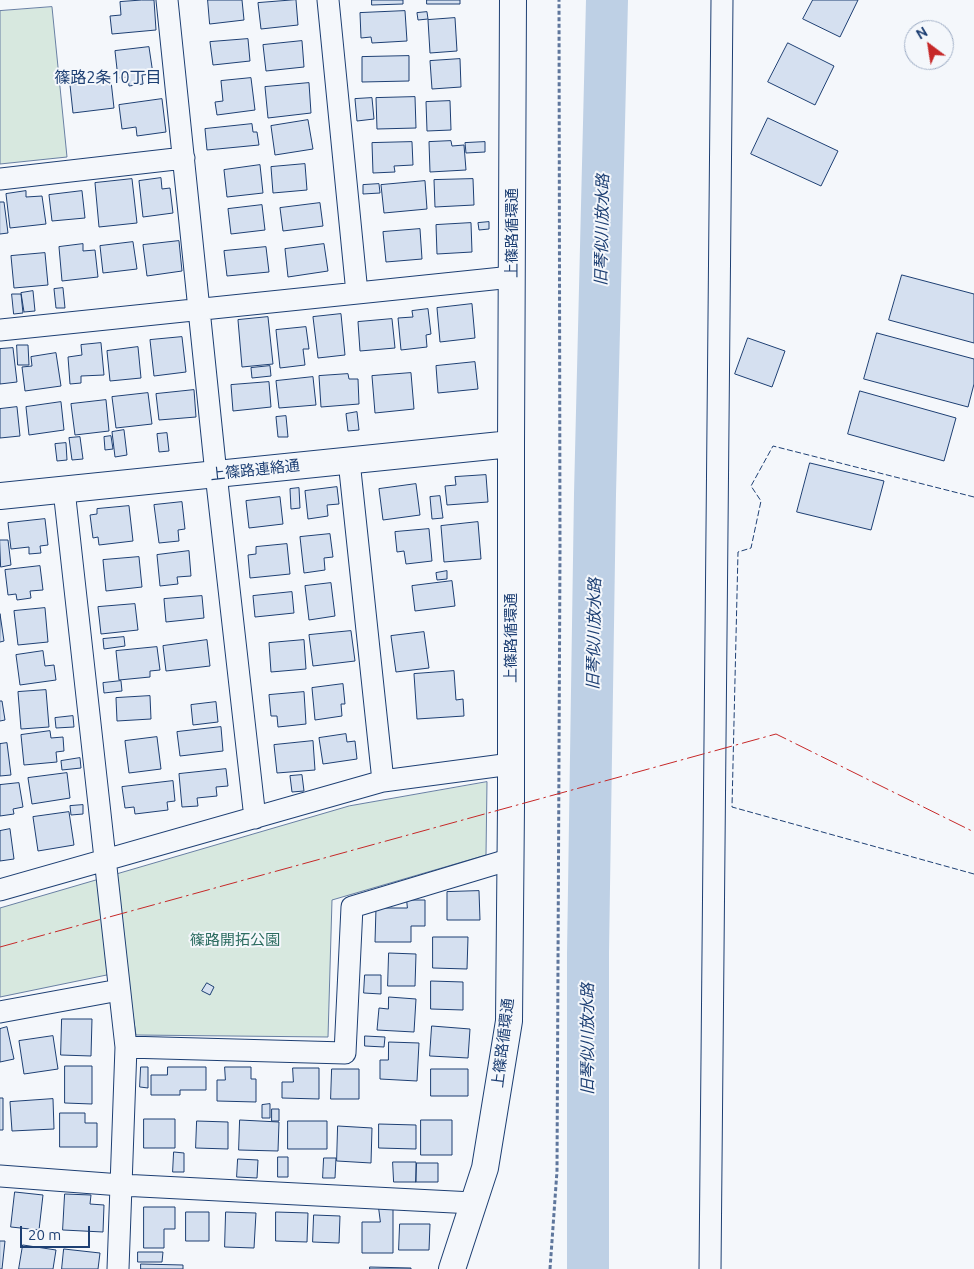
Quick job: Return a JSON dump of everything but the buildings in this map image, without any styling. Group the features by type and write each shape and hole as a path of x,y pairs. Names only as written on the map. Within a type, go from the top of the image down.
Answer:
{"street":[{"path":"167,0 216,474 255,818"},
{"path":"328,0 357,293"},
{"name":"上篠路循環通","path":"452,1269 485,1168 509,1021 513,0"},
{"path":"710,1269 722,0"},
{"path":"0,179 184,158"},
{"path":"0,330 512,277"},
{"name":"上篠路連絡通","path":"0,496 511,444"},
{"path":"349,461 383,780"},
{"path":"64,490 126,1047 118,1269"},
{"path":"0,890 383,780 511,764"},
{"path":"126,1047 345,1052 352,907 511,859"},
{"path":"0,1012 120,990"},
{"path":"0,1176 121,1185 473,1203"}],"path":[{"path":"550,1269 557,1171 560,569 559,0"}],"green space":[{"path":"52,7 67,157 0,164 0,11"},
{"name":"篠路開拓公園","path":"487,782 486,855 332,900 328,1037 136,1035 126,971 0,997 0,908 349,806"}],"waterway":[{"name":"旧琴似川放水路","path":"588,1269 588,953 595,494 607,0"}],"fence":[{"path":"974,497 773,446 751,486 761,501 751,548 738,552 732,807 974,874"}],"power":[{"path":"0,947 776,734 974,832"}],"district":[{"name":"篠路2条10丁目","path":"108,78"}]}
